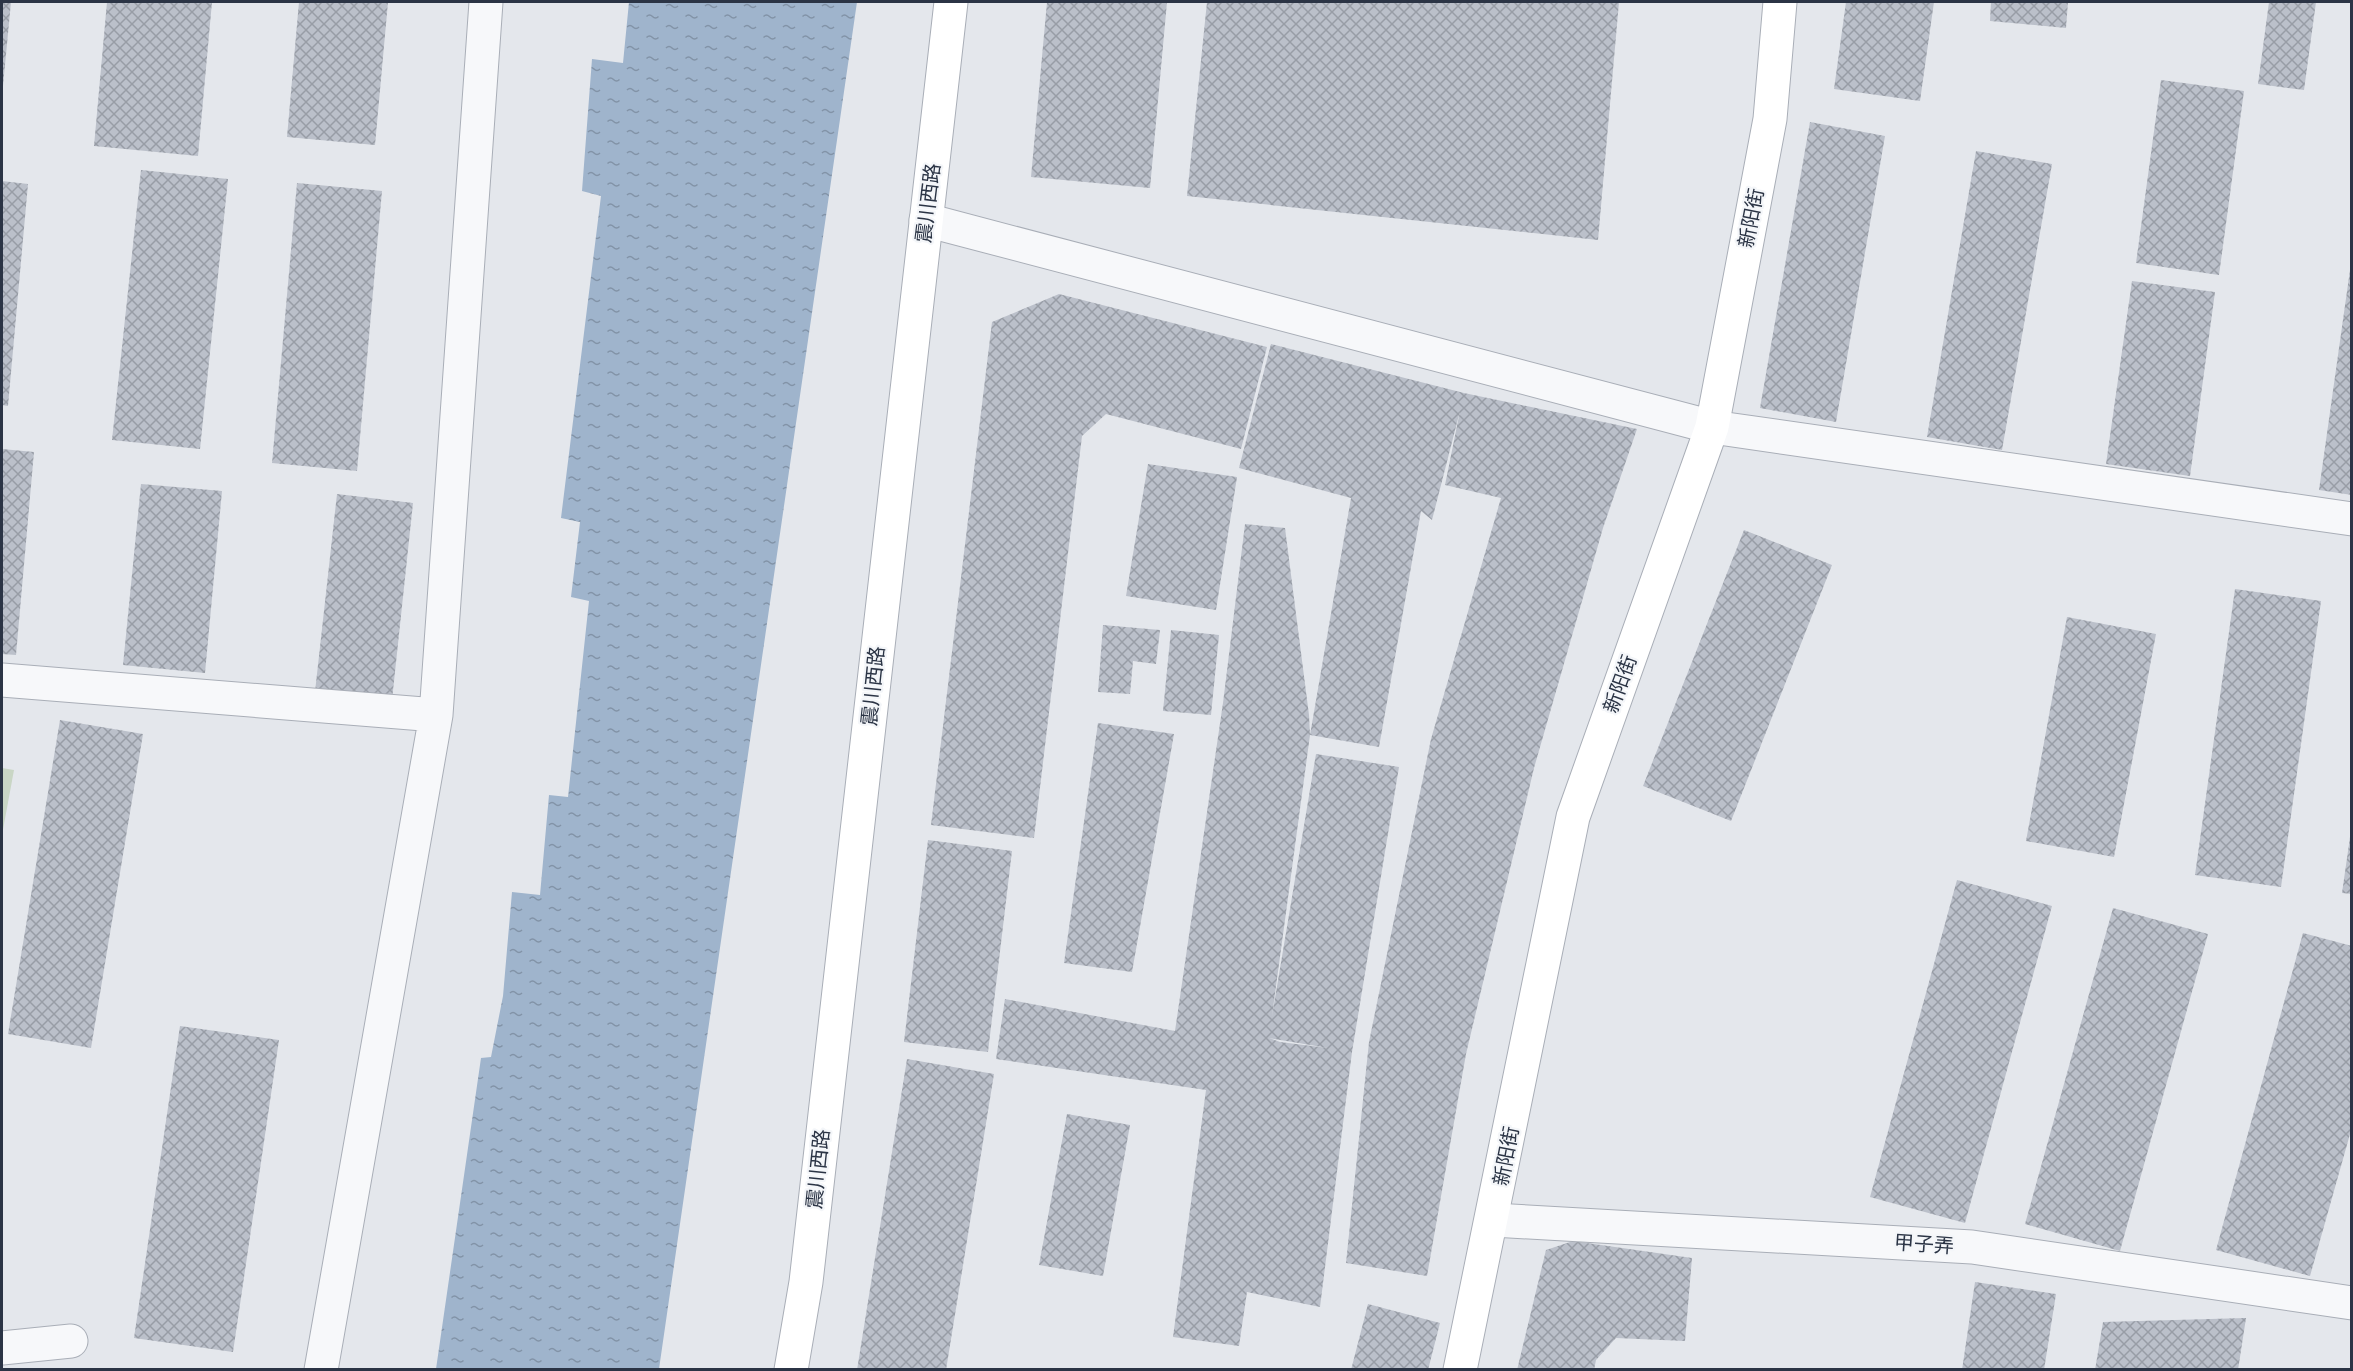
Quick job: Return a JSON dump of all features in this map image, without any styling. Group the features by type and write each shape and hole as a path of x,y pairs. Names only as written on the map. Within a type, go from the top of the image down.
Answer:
{"street":[{"path":"322,1365 436,715 486,2"},
{"name":"震川西路","path":"791,1370 806,1282 951,2"},
{"name":"新阳街","path":"1460,1370 1493,1220 1573,817 1712,427 1770,119 1780,2"},
{"path":"926,220 1712,427 2352,519"},
{"path":"2,680 436,715"},
{"name":"甲子弄","path":"1493,1220 1972,1247 2352,1303"},
{"path":"2,1348 71,1341"}],"green space":[{"path":"2,768 14,770 2,835"}],"water":[{"path":"629,2 857,2 659,1369 436,1369 481,1058 491,1057 503,996 512,892 540,895 549,795 568,797 589,601 571,597 580,522 561,518 601,196 582,191 592,59 623,63"}],"building":[{"path":"2,2 11,2 3,86 2,86"},
{"path":"107,2 212,2 198,156 94,146"},
{"path":"299,2 388,2 375,145 287,137"},
{"path":"1047,2 1167,2 1150,188 1031,177"},
{"path":"1207,2 1619,2 1598,240 1187,196"},
{"path":"1846,2 1934,2 1920,101 1834,89"},
{"path":"1991,2 2068,2 2066,28 1990,21"},
{"path":"2269,2 2316,2 2304,90 2258,84"},
{"path":"2161,80 2244,91 2219,275 2136,263"},
{"path":"1810,122 1885,136 1836,422 1760,408"},
{"path":"1976,151 2052,164 2002,450 1927,437"},
{"path":"141,170 228,179 200,449 112,440"},
{"path":"2,181 28,184 8,406 2,405"},
{"path":"297,183 382,191 357,471 272,463"},
{"path":"2350,270 2352,270 2352,495 2319,490"},
{"path":"2132,281 2215,292 2190,476 2106,464"},
{"path":"1059,294 1267,347 1241,449 1106,414 1082,436 1034,838 931,825 992,322"},
{"path":"1271,344 1464,393 1637,429 1603,528 1534,768 1466,1054 1427,1276 1346,1263 1369,1042 1431,739 1501,498 1445,485 1460,411 1432,520 1421,511 1379,747 1310,735 1351,498 1239,468"},
{"path":"2,449 34,452 16,655 2,654"},
{"path":"1148,464 1237,477 1216,610 1126,596"},
{"path":"141,484 222,491 205,673 123,665"},
{"path":"337,494 413,503 392,700 315,692"},
{"path":"1245,524 1285,528 1310,735 1272,1016 1316,754 1399,767 1352,1052 1320,1307 1247,1292 1239,1346 1173,1337 1206,1090 996,1059 1005,999 1175,1031 1223,703","holes":["1269,1038 1328,1048 1280,1042"]},
{"path":"1744,530 1832,565 1731,821 1643,786"},
{"path":"2235,589 2321,601 2281,887 2195,875"},
{"path":"2067,617 2156,634 2114,857 2026,841"},
{"path":"1103,625 1160,630 1156,664 1133,661 1130,694 1098,692"},
{"path":"1171,630 1219,635 1211,715 1163,711"},
{"path":"60,720 143,734 91,1048 8,1034"},
{"path":"1098,723 1174,734 1132,972 1064,963"},
{"path":"2350,837 2352,837 2352,894 2342,893"},
{"path":"928,840 1012,851 988,1052 904,1042"},
{"path":"1957,880 2052,906 1965,1223 1870,1197"},
{"path":"2113,908 2208,934 2120,1251 2025,1224"},
{"path":"2303,933 2352,946 2352,1127 2310,1276 2216,1250"},
{"path":"180,1026 279,1040 233,1352 134,1338"},
{"path":"907,1059 994,1074 946,1370 857,1370"},
{"path":"1067,1114 1130,1125 1103,1276 1039,1265"},
{"path":"1573,1241 1692,1258 1685,1341 1616,1338 1596,1360 1594,1370 1517,1370 1546,1250"},
{"path":"1975,1282 2056,1294 2044,1370 1962,1370"},
{"path":"1368,1304 1440,1323 1428,1370 1351,1370"},
{"path":"2246,1318 2238,1370 2095,1370 2103,1322"}]}
